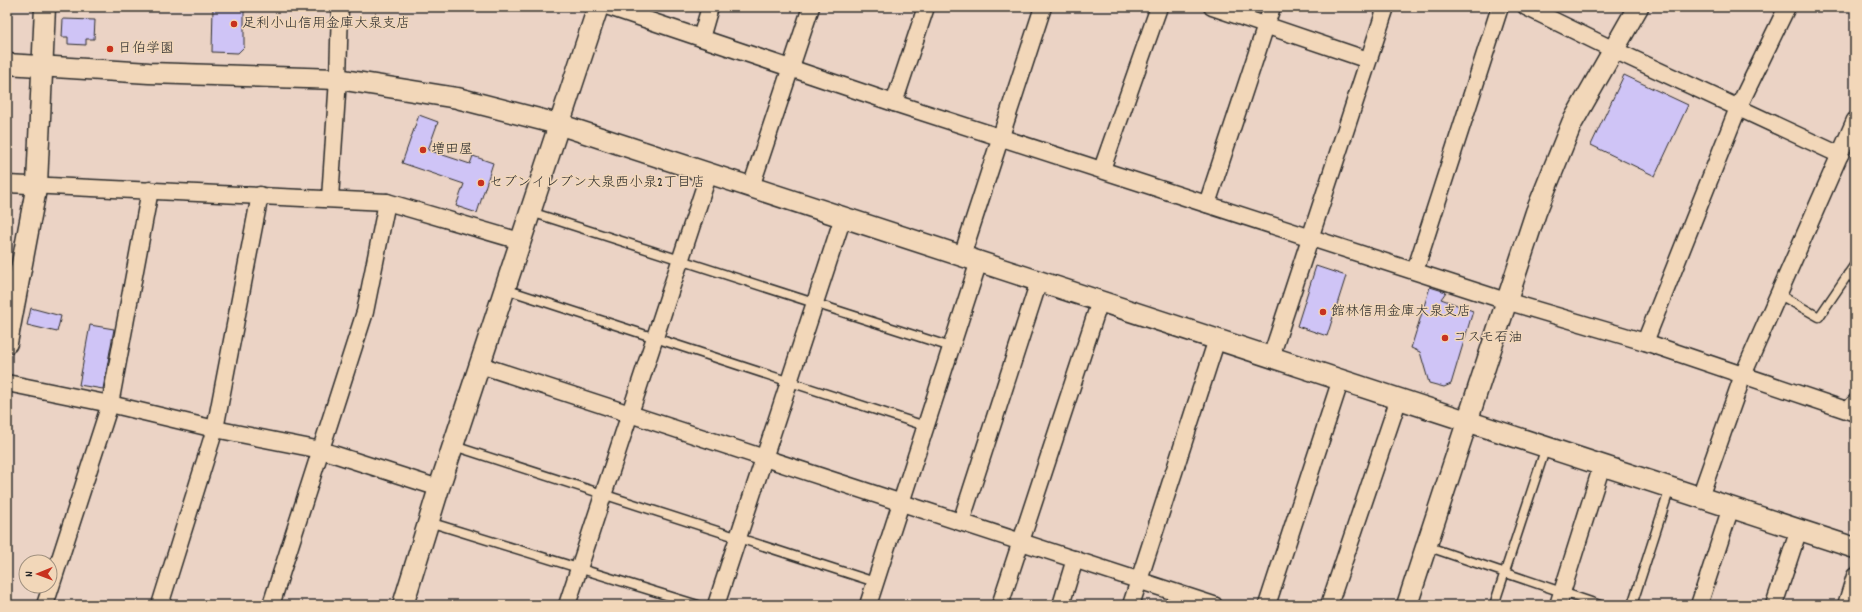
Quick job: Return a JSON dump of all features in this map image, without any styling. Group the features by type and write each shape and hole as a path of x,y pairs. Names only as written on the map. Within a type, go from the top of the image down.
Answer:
{"street":[{"path":"7,343 37,184 45,7"},
{"path":"330,198 338,79 340,7"},
{"path":"403,605 439,488 454,446 558,124 598,7"},
{"path":"608,7 792,69 1311,238 1506,301 1645,342 1850,411"},
{"path":"701,38 710,7"},
{"path":"751,187 812,7"},
{"path":"894,102 926,7"},
{"path":"868,605 951,347 970,258 1001,137 1043,7"},
{"path":"1102,170 1158,7"},
{"path":"1212,7 1368,60"},
{"path":"1207,204 1272,7"},
{"path":"1271,357 1386,7"},
{"path":"1415,271 1500,7"},
{"path":"1526,7 1614,50 1840,155"},
{"path":"1407,605 1466,420 1536,212 1572,123 1638,7"},
{"path":"1645,342 1738,108 1787,7"},
{"path":"7,64 149,73 338,79 457,98 558,124 1855,548"},
{"path":"1700,497 1743,374 1855,120"},
{"path":"567,605 709,173"},
{"path":"7,184 37,184 386,202 520,242"},
{"path":"45,605 110,404 150,190"},
{"path":"160,605 215,430 260,195"},
{"path":"271,605 365,312 386,202"},
{"path":"716,605 843,217"},
{"path":"961,522 1039,281"},
{"path":"1000,605 1100,301"},
{"path":"1131,605 1216,339"},
{"path":"480,365 1139,580 1205,604"},
{"path":"1267,605 1341,379"},
{"path":"7,383 110,404 215,430 321,450 439,488"},
{"path":"1329,605 1398,398"},
{"path":"1560,599 1602,465"},
{"path":"1699,605 1730,507"},
{"path":"1774,605 1799,529"},
{"path":"1061,605 1075,559"},
{"path":"1846,605 1855,576"}],"lane":[{"path":"530,212 951,347"},
{"path":"1778,294 1819,317 1855,264"},
{"path":"1848,274 1855,280"},
{"path":"505,289 926,426"},
{"path":"1850,411 1855,397"},
{"path":"454,446 875,582"},
{"path":"1494,605 1546,447"},
{"path":"1632,605 1670,487"},
{"path":"429,522 698,605"},
{"path":"1425,545 1505,573 1560,599 1600,605"}],"building":[{"path":"213,7 244,7 244,47 238,53 212,52"},
{"path":"63,19 95,20 94,39 86,39 86,45 68,44 68,37 62,37"},
{"path":"1624,75 1688,105 1655,176 1591,145"},
{"path":"419,115 438,122 428,150 470,164 473,156 493,163 477,213 456,206 464,184 402,163"},
{"path":"1316,266 1346,276 1327,336 1297,326"},
{"path":"1430,287 1446,292 1441,299 1473,311 1451,384 1444,387 1429,383 1420,352 1411,348"},
{"path":"31,308 61,316 57,332 27,325"},
{"path":"90,325 114,329 103,389 79,385"}],"place":[{"name":"足利小山信用金庫大泉支店","path":"234,24"},
{"name":"日伯学園","path":"110,49"},
{"name":"増田屋","path":"423,150"},
{"name":"セブンイレブン大泉西小泉2丁目店","path":"481,183"},
{"name":"館林信用金庫大泉支店","path":"1323,312"},
{"name":"コスモ石油","path":"1445,338"}]}
